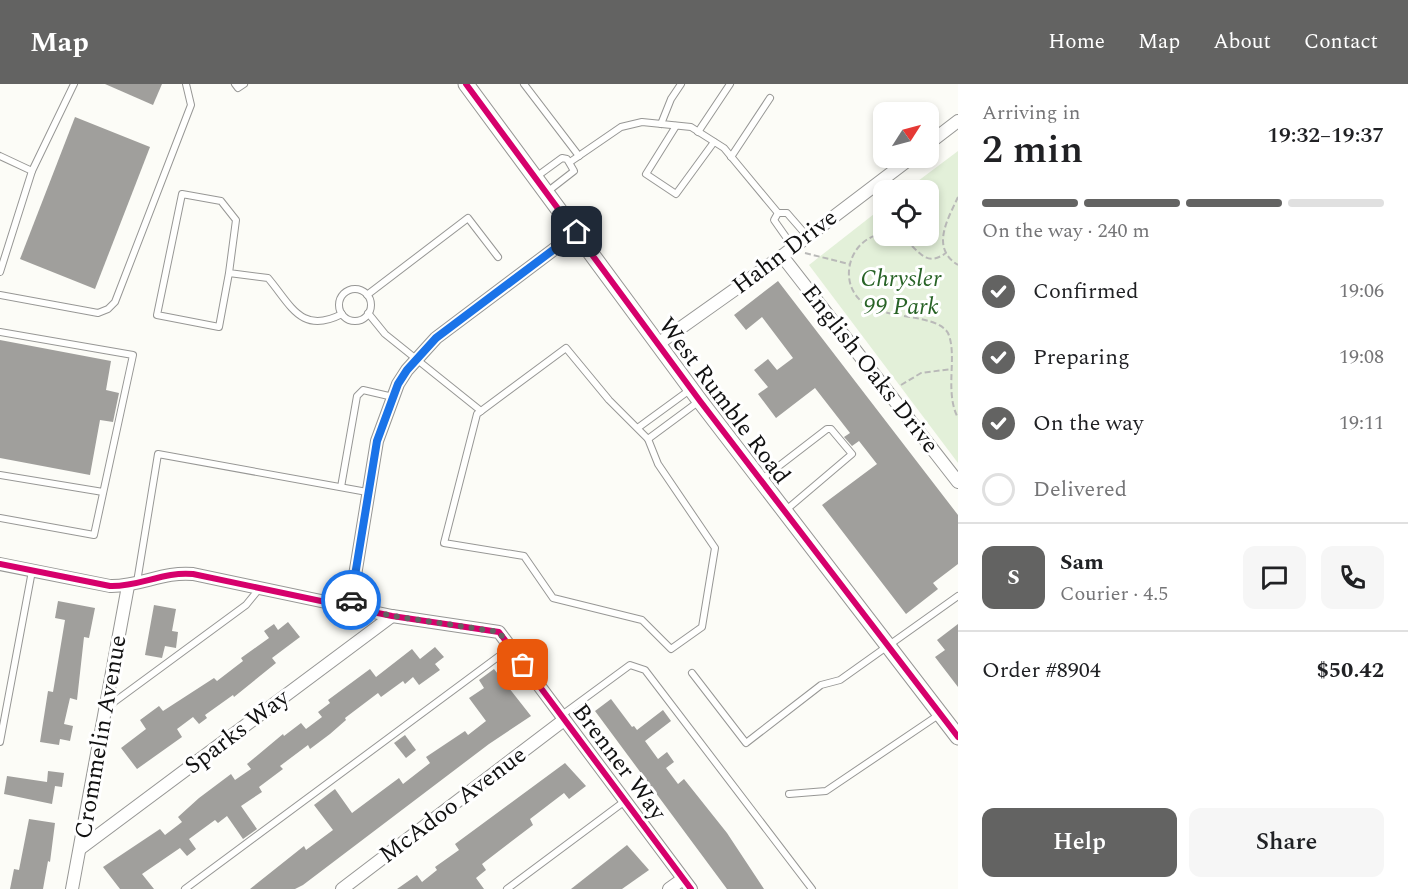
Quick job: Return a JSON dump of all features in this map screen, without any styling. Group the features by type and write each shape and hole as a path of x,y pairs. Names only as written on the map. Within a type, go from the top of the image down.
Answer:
{"street":[{"name":"West Rumble Road","path":"465,84 696,395 958,736"},
{"path":"939,136 958,121"},
{"name":"Hahn Drive","path":"658,344 782,256 898,168"},
{"path":"350,606 377,441 393,397 415,359 436,338 577,232"},
{"name":"English Oaks Drive","path":"782,256 958,482"},
{"name":"Brenner Way","path":"0,564 110,586 133,584 180,573 393,616 499,632 691,889"},
{"name":"Crommelin Avenue","path":"72,889 105,708 133,584"},
{"name":"Sparks Way","path":"81,848 393,616"},
{"name":"McAdoo Avenue","path":"342,889 563,718"},
{"path":"669,889 683,879"}],"lane":[{"path":"0,272 32,171 74,84"},
{"path":"0,295 98,314 115,302 191,105 186,84"},
{"path":"235,84 238,88 244,84"},
{"path":"524,84 579,156"},
{"path":"661,124 671,99 681,84"},
{"path":"698,132 730,84"},
{"path":"731,157 770,98"},
{"path":"570,162 621,127 642,122 691,128 714,141 731,157 778,213 787,213 807,236"},
{"path":"676,126 646,174 676,194 714,141"},
{"path":"0,156 32,171"},
{"path":"536,177 562,158 570,162 574,171 547,192"},
{"path":"182,194 221,201 236,220 229,273 219,327 157,315 182,194"},
{"path":"778,213 774,220 793,246"},
{"path":"367,295 468,218 498,257"},
{"path":"229,273 268,278 296,315 308,320 325,322 342,314"},
{"path":"358,290 367,295 370,304 368,313 355,321 342,314 339,303 348,291 358,290"},
{"path":"368,313 385,334 481,411"},
{"path":"0,332 133,354 94,535 0,518"},
{"path":"566,348 609,400 639,427 648,439 658,464 715,548 702,627 671,649 642,620 553,598 524,556 444,543 477,414 481,411 566,348"},
{"path":"341,488 357,396 363,390 393,397"},
{"path":"639,427 696,395"},
{"path":"648,439 696,395"},
{"path":"762,479 827,429 831,429 852,454 785,510"},
{"path":"133,584 158,454 367,492"},
{"path":"0,475 103,492"},
{"path":"0,742 33,570"},
{"path":"105,708 246,604 259,589"},
{"path":"692,673 746,742 821,685 840,680 958,596"},
{"path":"185,889 510,648"},
{"path":"563,718 630,665 645,670 812,889"},
{"path":"789,794 826,791 940,714"},
{"path":"507,889 625,801"}],"path":[{"path":"958,197 943,230 942,240 946,253 958,265"},
{"path":"873,237 860,244 849,264 854,293 868,306 945,329 952,341 951,394 958,418"},
{"path":"914,246 928,259 933,260 946,253"},
{"path":"805,253 849,264"},
{"path":"901,385 921,374 952,369"}],"green space":[{"name":"Chrysler 99 Park","path":"958,151 958,463 809,265 873,215 873,246 939,246 939,180 919,180 935,168 939,168 939,165"}],"building":[{"path":"105,84 162,84 153,105"},
{"path":"75,117 150,147 95,289 20,259"},
{"path":"778,281 958,515 958,564 933,583 938,589 906,614 822,505 877,464 859,441 852,446 844,437 850,433 815,388 776,418 758,394 768,387 754,370 768,359 777,370 793,358 762,317 746,330 734,315"},
{"path":"0,340 111,361 106,390 119,393 113,422 100,420 90,475 0,458"},
{"path":"58,601 95,608 89,638 84,637 77,700 70,698 64,724 73,726 70,741 60,739 59,745 40,742 48,691 53,692 65,620 55,618"},
{"path":"154,605 176,609 172,631 178,632 176,648 165,646 162,658 145,655"},
{"path":"288,622 300,637 272,658 276,663 234,697 233,695 205,715 207,718 199,724 193,717 177,729 182,737 137,769 121,748 146,729 140,720 159,706 163,711 214,678 217,681 243,661 241,658 269,638 264,631 274,624 278,630"},
{"path":"958,624 958,687 935,657 945,650 937,640"},
{"path":"435,647 444,657 435,664 440,670 419,685 413,677 405,684 403,681 381,697 378,693 310,749 308,745 280,766 283,769 259,787 262,792 241,806 257,829 243,839 227,816 218,823 215,820 189,839 196,849 187,856 180,848 142,874 154,889 120,889 103,867 160,829 165,835 182,822 178,817 199,798 231,774 235,780 251,769 247,764 283,734 284,736 301,723 306,729 322,717 318,712 330,703 328,700 370,669 376,677 412,649 420,659"},
{"path":"494,669 531,716 489,744 303,885 295,889 250,889 304,846 306,850 333,830 314,805 335,789 352,813 399,778 403,784 430,763 426,757 465,731 468,735 486,721 469,698 484,688 479,680"},
{"path":"611,699 632,727 634,726 637,730 663,710 671,721 645,741 658,759 667,752 674,762 666,768 678,784 684,779 727,833 764,889 727,889 595,711"},
{"path":"405,735 416,750 406,758 394,743"},
{"path":"565,763 586,786 569,799 564,793 530,819 533,825 482,864 486,870 476,878 484,889 397,889 417,875 422,882 437,870 435,867 459,850 455,844"},
{"path":"48,771 64,773 62,787 55,786 52,804 4,794 7,776 47,782"},
{"path":"29,819 55,823 50,862 48,861 43,889 10,889 14,869 19,870"},
{"path":"627,845 649,870 622,889 571,889"}],"cycle path":[{"path":"466,84 700,401 958,737"},
{"path":"0,564 110,586 121,586 172,575 193,574 392,616 499,632 691,889"}],"way so far":[{"path":"351,600 350,606 393,616 499,632 523,665"}],"route":[{"path":"351,600 377,441 398,384 419,355 436,338 577,232"}]}
